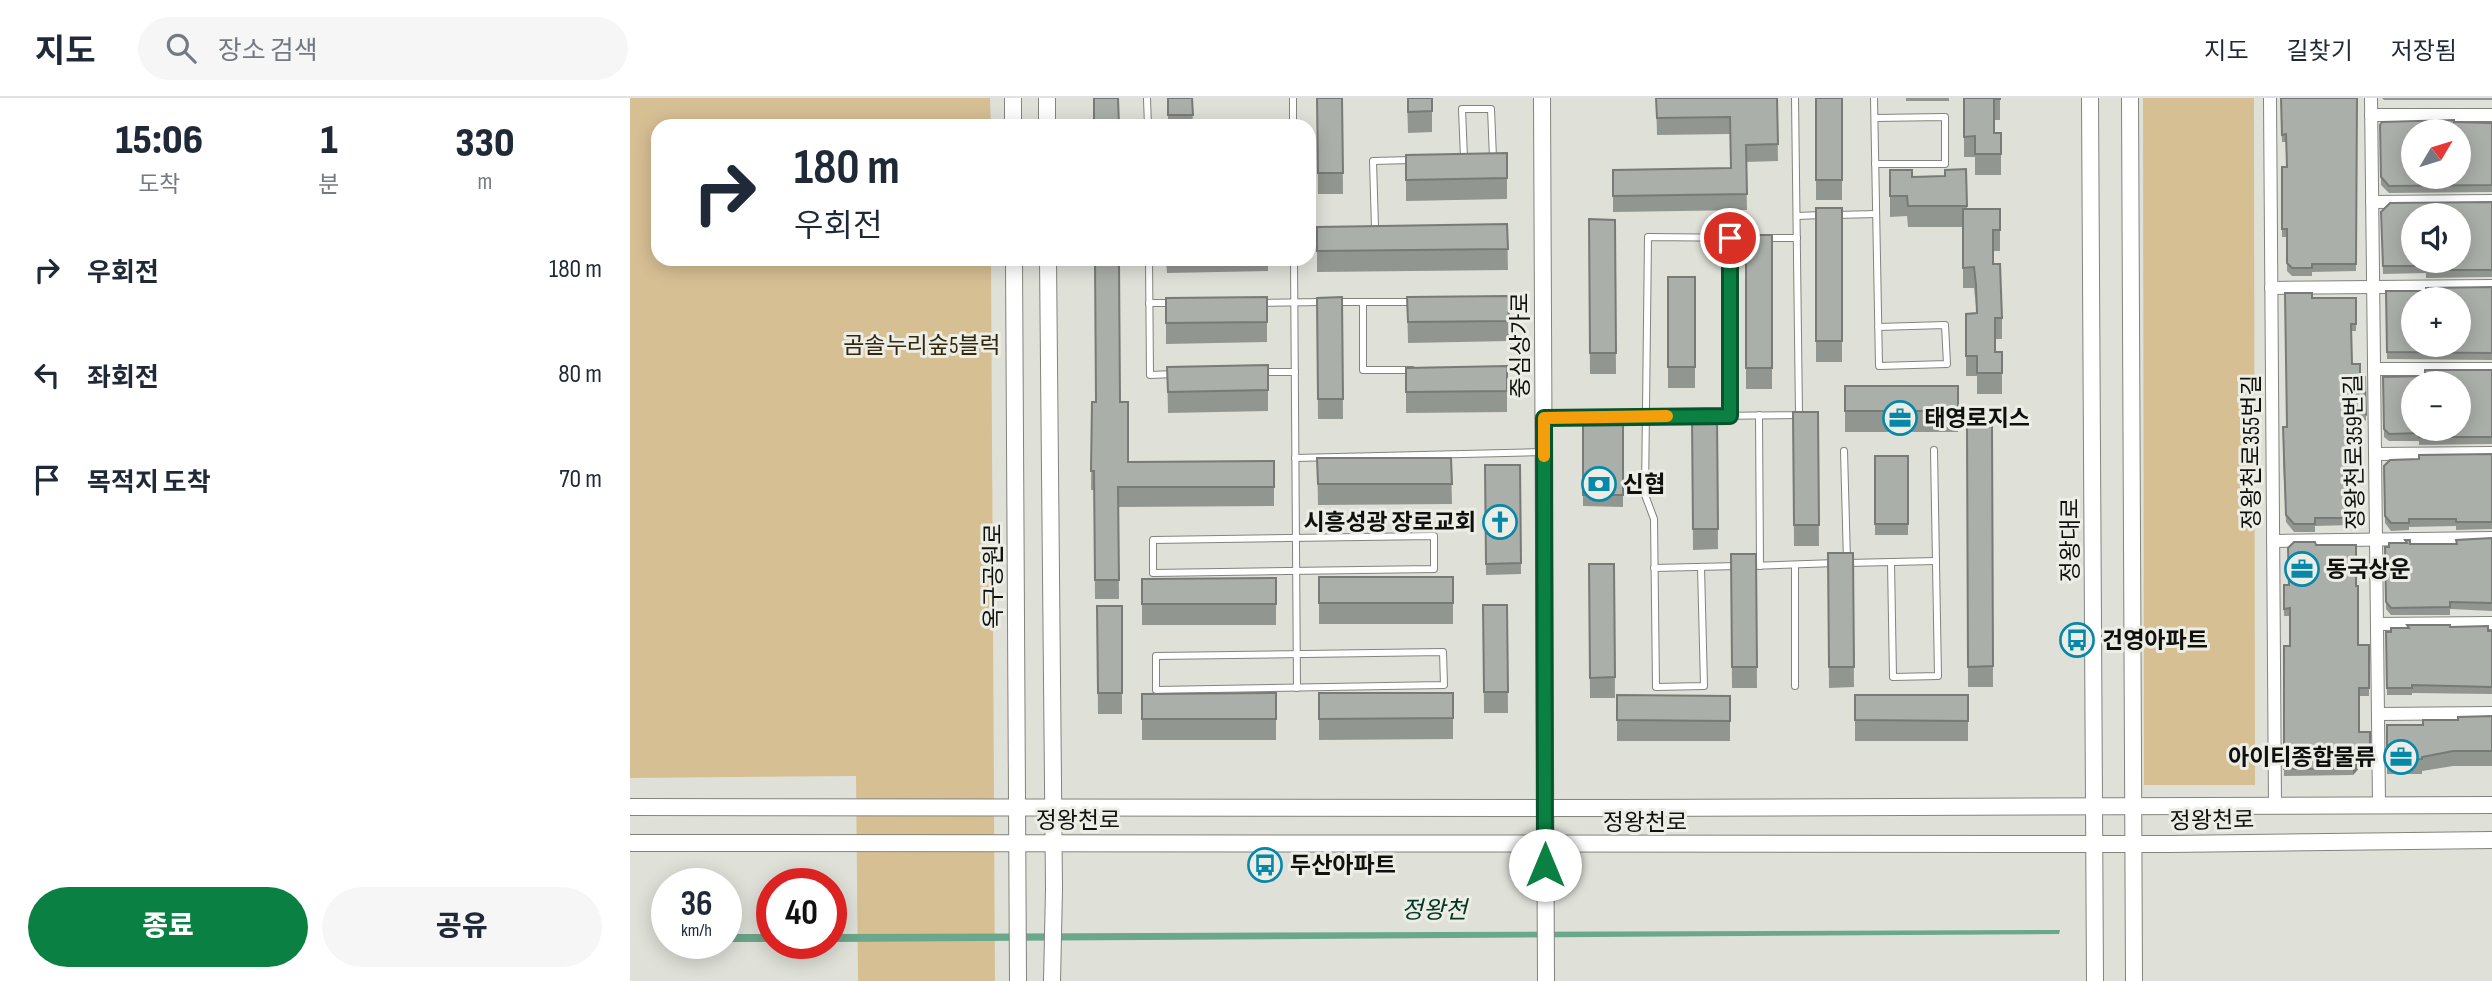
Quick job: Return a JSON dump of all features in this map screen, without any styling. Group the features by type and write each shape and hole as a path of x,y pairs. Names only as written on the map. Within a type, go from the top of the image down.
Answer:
{"street":[{"path":"1013,98 1013,119"},
{"path":"1047,98 1047,119"},
{"name":"중심상가로","path":"1542,98 1546,981"},
{"name":"정왕대로","path":"2090,98 2095,977"},
{"path":"2130,98 2134,977"},
{"name":"정왕천로355번길","path":"2270,98 2275,806"},
{"name":"정왕천로359번길","path":"2371,98 2379,805"},
{"path":"2371,115 2492,115"},
{"path":"2372,202 2492,201"},
{"name":"옥구공원로","path":"1014,266 1018,981"},
{"path":"1048,266 1054,889 1052,981"},
{"path":"2272,288 2492,286"},
{"path":"2374,369 2492,369"},
{"path":"2375,454 2492,453"},
{"path":"2273,541 2492,538"},
{"path":"2377,624 2492,623"},
{"path":"2378,714 2492,713"},
{"name":"정왕천로","path":"630,807 2492,805"},
{"name":"정왕천로","path":"630,844 2133,844 2492,840"}],"lane":[{"path":"1293,98 1293,119"},
{"path":"1544,418 1799,415 1795,98"},
{"path":"1874,98 1875,118 1875,164 1878,327 1879,366 1947,364 1945,325 1878,327"},
{"path":"1147,99 1148,119"},
{"path":"1464,159 1462,109 1490,108 1493,158 1483,158"},
{"path":"1875,118 1945,117 1945,164 1875,164"},
{"path":"1451,159 1474,158"},
{"path":"1375,228 1373,161 1425,160"},
{"path":"1797,216 1876,214"},
{"path":"1362,229 1388,228"},
{"path":"1316,230 1335,229"},
{"path":"1701,567 1704,686 1656,687 1654,519 1645,495 1644,440 1648,416 1648,237 1797,238"},
{"path":"1730,238 1730,416"},
{"path":"1149,266 1150,375 1177,374"},
{"path":"1294,266 1297,688"},
{"path":"1363,302 1363,370 1415,370"},
{"path":"1255,303 1415,302"},
{"path":"1149,303 1176,303"},
{"path":"1255,373 1295,372"},
{"path":"1759,415 1760,565"},
{"path":"1891,562 1893,677 1938,676 1934,450"},
{"path":"1844,451 1847,563"},
{"path":"1295,458 1544,452"},
{"path":"1434,536 1434,569 1296,571 1153,573 1153,540 1434,536"},
{"path":"1654,568 1936,561"},
{"path":"1795,565 1795,686"},
{"path":"1443,652 1444,685 1297,688 1156,690 1156,656 1443,652"}],"green space":[{"name":"곰솔누리숲5블럭","path":"630,98 990,98 991,119 651,119 651,266 991,266 995,981 858,981 856,776 630,778"},
{"path":"2143,98 2254,98 2255,785 2144,785"}],"shaded area":[{"path":"2060,930 2059,934 847,942 847,934"},
{"path":"742,934 756,934 756,942 742,942"}],"building":[{"path":"1094,98 1118,98 1119,119 1094,119"},
{"path":"1168,98 1192,98 1193,115 1168,115"},
{"path":"1317,98 1342,98 1343,173 1318,173"},
{"path":"1408,98 1432,98 1432,111 1408,112"},
{"path":"1656,98 1777,98 1778,144 1746,145 1747,194 1613,196 1613,170 1731,168 1730,117 1657,118"},
{"path":"1816,98 1842,98 1842,180 1816,180"},
{"path":"1964,98 2000,98 1994,99 1994,133 2001,133 2001,154 1975,154 1975,136 1964,137"},
{"path":"2281,98 2357,98 2356,264 2312,264 2312,268 2292,268 2287,263 2287,229 2282,229 2282,167 2287,167 2286,134 2282,135"},
{"path":"2401,121 2401,186 2389,186 2381,177 2382,122"},
{"path":"2471,122 2492,123 2492,185 2471,185"},
{"path":"1507,153 1507,178 1406,180 1406,155"},
{"path":"1966,169 1967,206 1908,206 1907,196 1890,196 1890,170 1912,170 1912,177 1945,176 1945,170"},
{"path":"2492,202 2492,270 2471,270 2471,203 2401,203 2401,266 2383,266 2381,212 2390,203"},
{"path":"1816,208 1842,208 1842,341 1816,341"},
{"path":"1963,209 2000,209 2000,230 1993,230 1993,264 2000,264 2002,318 1995,318 1995,352 2002,352 2002,373 1977,373 1977,356 1966,356 1966,314 1977,313 1974,267 1963,268"},
{"path":"1589,219 1615,220 1616,353 1590,353"},
{"path":"1507,224 1508,249 1317,251 1317,227"},
{"path":"1746,235 1772,235 1772,368 1746,368"},
{"path":"1095,266 1119,266 1120,402 1128,402 1128,462 1274,461 1274,487 1118,487 1119,580 1095,580 1094,471 1091,471 1092,402 1096,402"},
{"path":"1668,277 1695,277 1695,367 1668,367"},
{"path":"2471,287 2492,287 2492,353 2471,353"},
{"path":"2386,291 2401,291 2401,352 2387,352"},
{"path":"2285,293 2312,293 2312,298 2356,298 2356,324 2351,324 2352,364 2360,364 2360,377 2365,377 2366,414 2359,408 2360,451 2352,451 2355,514 2351,518 2315,518 2315,524 2294,524 2286,515 2283,427 2287,427"},
{"path":"1508,296 1509,321 1408,322 1407,297"},
{"path":"1267,297 1267,322 1166,323 1166,298"},
{"path":"1342,297 1343,399 1318,399 1317,298"},
{"path":"1268,365 1268,390 1168,392 1167,367"},
{"path":"1507,366 1507,391 1406,392 1406,368"},
{"path":"2425,370 2492,370 2492,437 2471,437 2471,371"},
{"path":"2383,377 2401,377 2401,434 2389,434 2384,429"},
{"path":"1845,386 1958,386 1958,411 1845,411"},
{"path":"1793,412 1818,412 1819,525 1794,525"},
{"path":"1717,415 1718,529 1693,529 1692,416"},
{"path":"1583,423 1623,423 1623,495 1583,495"},
{"path":"1967,425 1992,425 1993,666 1968,667"},
{"path":"2492,454 2492,522 2409,519 2409,523 2391,523 2385,516 2384,466 2390,460 2419,459 2419,455"},
{"path":"1875,456 1908,456 1908,524 1875,524"},
{"path":"1317,458 1451,458 1452,484 1318,484"},
{"path":"1485,465 1520,465 1521,563 1486,564"},
{"path":"2492,538 2492,603 2450,602 2450,607 2391,608 2386,602 2385,547 2389,547 2389,543 2407,543 2405,540 2410,540 2410,544 2457,544 2456,540"},
{"path":"2294,542 2356,545 2358,645 2369,645 2369,688 2359,688 2359,732 2370,732 2370,749 2353,768 2284,769 2284,646 2290,646 2290,608 2284,609 2284,585 2289,585 2288,548"},
{"path":"1828,553 1853,553 1854,667 1829,667"},
{"path":"1731,554 1756,554 1757,667 1732,667"},
{"path":"1589,564 1614,564 1615,677 1590,678"},
{"path":"1319,577 1453,577 1453,603 1319,603"},
{"path":"1276,578 1276,604 1142,604 1142,579"},
{"path":"1483,605 1507,605 1508,692 1484,692"},
{"path":"1097,606 1122,606 1122,693 1098,693"},
{"path":"2407,625 2488,626 2488,631 2492,631 2492,687 2412,685 2412,688 2387,688 2386,632 2391,632 2391,628 2409,628"},
{"path":"1276,693 1276,719 1142,719 1142,694"},
{"path":"1319,693 1453,693 1453,718 1319,719"},
{"path":"1617,695 1730,696 1730,721 1617,720"},
{"path":"1855,695 1968,695 1968,721 1855,720"},
{"path":"2492,716 2492,751 2453,751 2422,759 2387,760 2387,725 2423,725 2423,720"}],"slow traffic":[{"path":"1544,456 1544,418 1667,416"}],"place":[{"name":"태영로지스","path":"1900,418"},
{"name":"신협","path":"1599,484"},
{"name":"시흥성광 장로교회","path":"1500,522"},
{"name":"동국상운","path":"2302,569"},
{"name":"건영아파트","path":"2077,640"},
{"name":"아이티종합물류","path":"2401,757"},
{"name":"두산아파트","path":"1265,865"}],"route":[{"path":"1545,865 1544,418 1730,416 1730,238"}],"water label":[{"name":"정왕천","path":"1434,910"}]}
